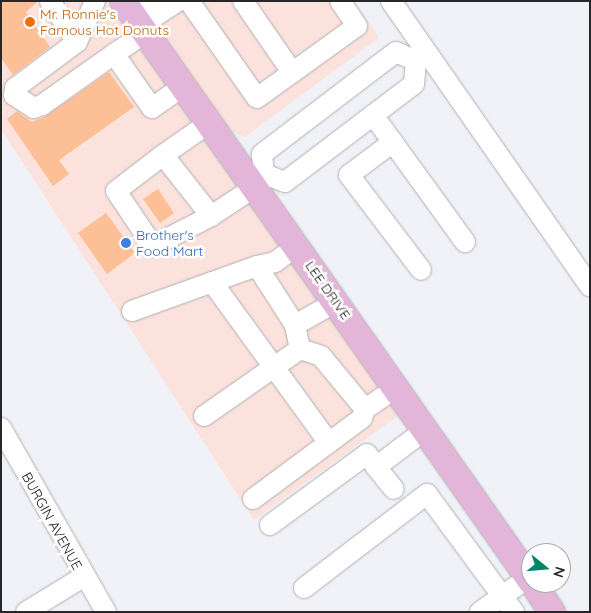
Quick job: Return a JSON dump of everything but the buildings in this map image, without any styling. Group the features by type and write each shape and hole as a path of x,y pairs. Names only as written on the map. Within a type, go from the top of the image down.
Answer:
{"main road":[{"name":"LEE DRIVE","path":"138,15 183,86 209,123 257,181 297,246 521,566"},
{"name":"LEE DRIVE","path":"540,593 552,612"}],"street":[{"path":"50,1 76,42"},
{"path":"95,1 76,42 15,88 14,95 34,108 42,106 114,54 138,15 178,1"},
{"path":"189,1 257,98 357,26 340,1"},
{"path":"243,1 292,72"},
{"path":"391,1 422,57 590,286"},
{"path":"257,181 262,154 396,52 422,57"},
{"path":"114,54 152,108 183,86"},
{"path":"209,123 116,191 153,246 211,216 257,181 285,182 414,84 422,57"},
{"path":"373,115 465,242"},
{"path":"393,142 349,175 421,270"},
{"path":"163,155 211,216"},
{"path":"132,311 257,266 275,262 297,246"},
{"path":"257,266 295,325 300,349"},
{"path":"212,282 329,443"},
{"path":"295,325 336,302"},
{"path":"204,416 300,349"},
{"path":"300,349 321,356 365,409"},
{"path":"253,499 362,418 365,409 396,388"},
{"name":"BURGIN AVENUE","path":"1,428 83,577 106,612"},
{"path":"376,467 425,430"},
{"path":"270,525 366,454 394,489"},
{"path":"304,588 427,494 509,604"},
{"path":"26,612 83,577"},
{"path":"480,612 509,604 521,591"}],"shaded area":[{"path":"1,1 106,1 399,415 254,520 1,129"},
{"path":"135,1 354,1 379,38 245,137 228,130"}],"place":[{"name":"Mr. Ronnie's Famous Hot Donuts","path":"30,22"},
{"name":"Brother's Food Mart","path":"126,243"}]}
